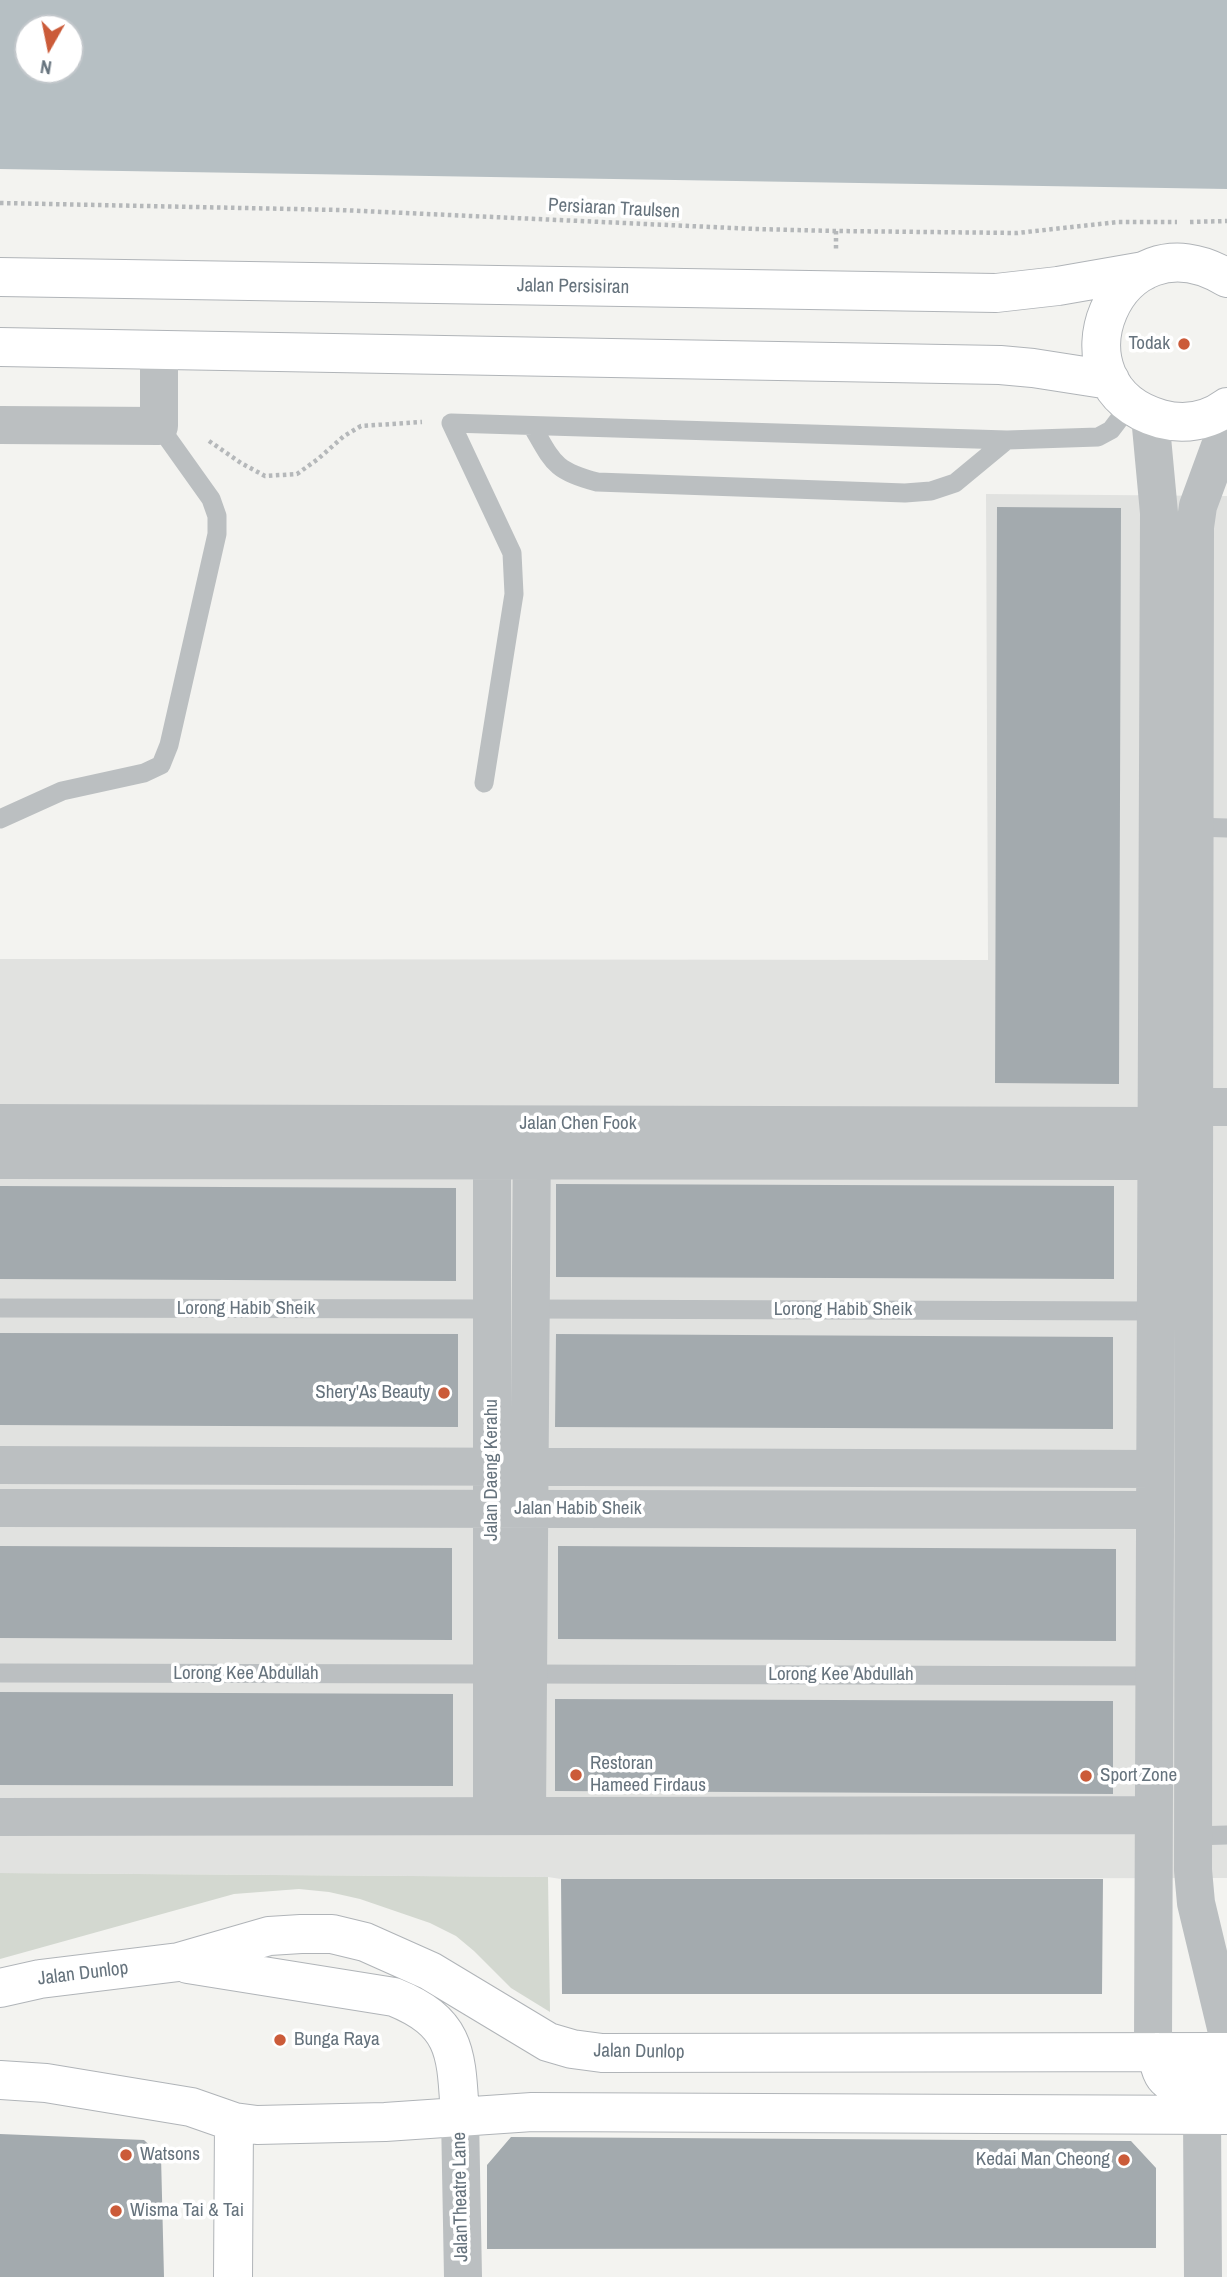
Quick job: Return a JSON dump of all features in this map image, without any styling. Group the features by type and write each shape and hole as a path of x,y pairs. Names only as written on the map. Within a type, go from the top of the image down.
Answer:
{"main road":[{"name":"Jalan Persisiran","path":"0,277 996,293 1058,286 1144,271 1166,263 1189,263 1212,268 1227,278"},
{"path":"1130,400 1102,356 1101,331 1109,306 1124,286 1144,271"},
{"path":"0,347 1000,365 1033,368 1130,400 1173,422 1196,421 1218,413 1226,426"},
{"name":"Jalan Dunlop","path":"0,1987 40,1979 180,1962 269,1936 332,1934 365,1942 430,1971 548,2042 602,2053 1227,2052"},
{"path":"180,1962 394,1997 414,2005 441,2026 448,2037 457,2067 460,2116"},
{"path":"1157,2052 1161,2072 1171,2082 1186,2086 1227,2087"},
{"path":"0,2080 46,2083 191,2107 234,2122 257,2124 385,2122 532,2112 1214,2116"},
{"path":"233,2277 234,2122"}],"street":[{"path":"0,425 159,426 159,350"},
{"path":"1130,400 1159,513 1153,1815 1153,2043 1157,2052"},
{"path":"1226,426 1198,506 1195,527 1211,559 1210,1454 1205,1847 1196,1903 1227,2032"},
{"name":"Jalan Chen Fook","path":"0,1122 492,1142"},
{"name":"Jalan Chen Fook","path":"0,1160 492,1142 1156,1143"},
{"name":"Jalan Daeng Kerahu","path":"492,1142 492,1509 510,1674 510,1816"},
{"name":"Jalan Daeng Kerahu","path":"510,1674 529,1509 532,1142"},
{"path":"0,1465 1155,1469"},
{"name":"Jalan Habib Sheik","path":"0,1508 1155,1510"},
{"path":"0,1817 1153,1815"},
{"path":"1153,1869 1205,1847"},
{"name":"JalanTheatre Lane","path":"460,2116 463,2277"},
{"path":"1203,2277 1214,2116"}],"lane":[{"path":"484,783 514,594 512,553 451,423 1006,440 1098,437 1111,430 1130,400"},
{"path":"0,819 62,792 144,773 161,765 169,745 217,534 217,516 211,499 159,426"},
{"path":"531,426 552,461 571,476 597,482 905,493 930,491 955,483 1006,440"},
{"name":"Lorong Habib Sheik","path":"0,1308 492,1309"},
{"name":"Lorong Habib Sheik","path":"531,1309 1156,1311"},
{"name":"Lorong Kee Abdullah","path":"0,1673 1154,1676"}],"path":[{"name":"Persiaran Traulsen","path":"0,203 340,210 755,229 1017,233 1118,222 1227,222"},
{"path":"159,426 185,429 215,444 265,476 297,474 318,460 344,436 361,426 413,421 451,423"}],"shaded area":[{"path":"0,0 1227,0 1227,189 0,169"},
{"path":"986,494 1227,496 1227,1878 561,1879 0,1873 0,959 988,960"},
{"path":"0,1873 548,1877 550,2012 511,1988 456,1936 430,1923 360,1899 299,1889 234,1894 0,1959"}],"building":[{"path":"997,507 1121,508 1119,1084 995,1083"},
{"path":"556,1184 1114,1186 1114,1279 556,1277"},
{"path":"0,1186 456,1188 456,1281 0,1279"},
{"path":"0,1333 458,1334 458,1427 0,1425"},
{"path":"556,1334 1113,1337 1113,1429 555,1427"},
{"path":"0,1546 452,1548 452,1640 0,1638"},
{"path":"558,1546 1116,1549 1116,1641 558,1639"},
{"path":"0,1692 453,1694 453,1786 0,1785"},
{"path":"555,1699 1113,1701 1113,1794 555,1791"},
{"path":"561,1879 1103,1879 1102,1994 562,1994"},
{"path":"0,2134 144,2140 161,2156 164,2277 0,2277"},
{"path":"511,2137 1131,2141 1156,2168 1156,2248 487,2249 487,2165"}],"place":[{"name":"Todak","path":"1184,344"},
{"name":"Shery'As Beauty","path":"444,1393"},
{"name":"Restoran Hameed Firdaus","path":"576,1775"},
{"name":"Sport Zone","path":"1086,1776"},
{"name":"Bunga Raya","path":"280,2040"},
{"name":"Watsons","path":"126,2155"},
{"name":"Kedai Man Cheong","path":"1124,2160"},
{"name":"Wisma Tai & Tai","path":"116,2211"}]}
